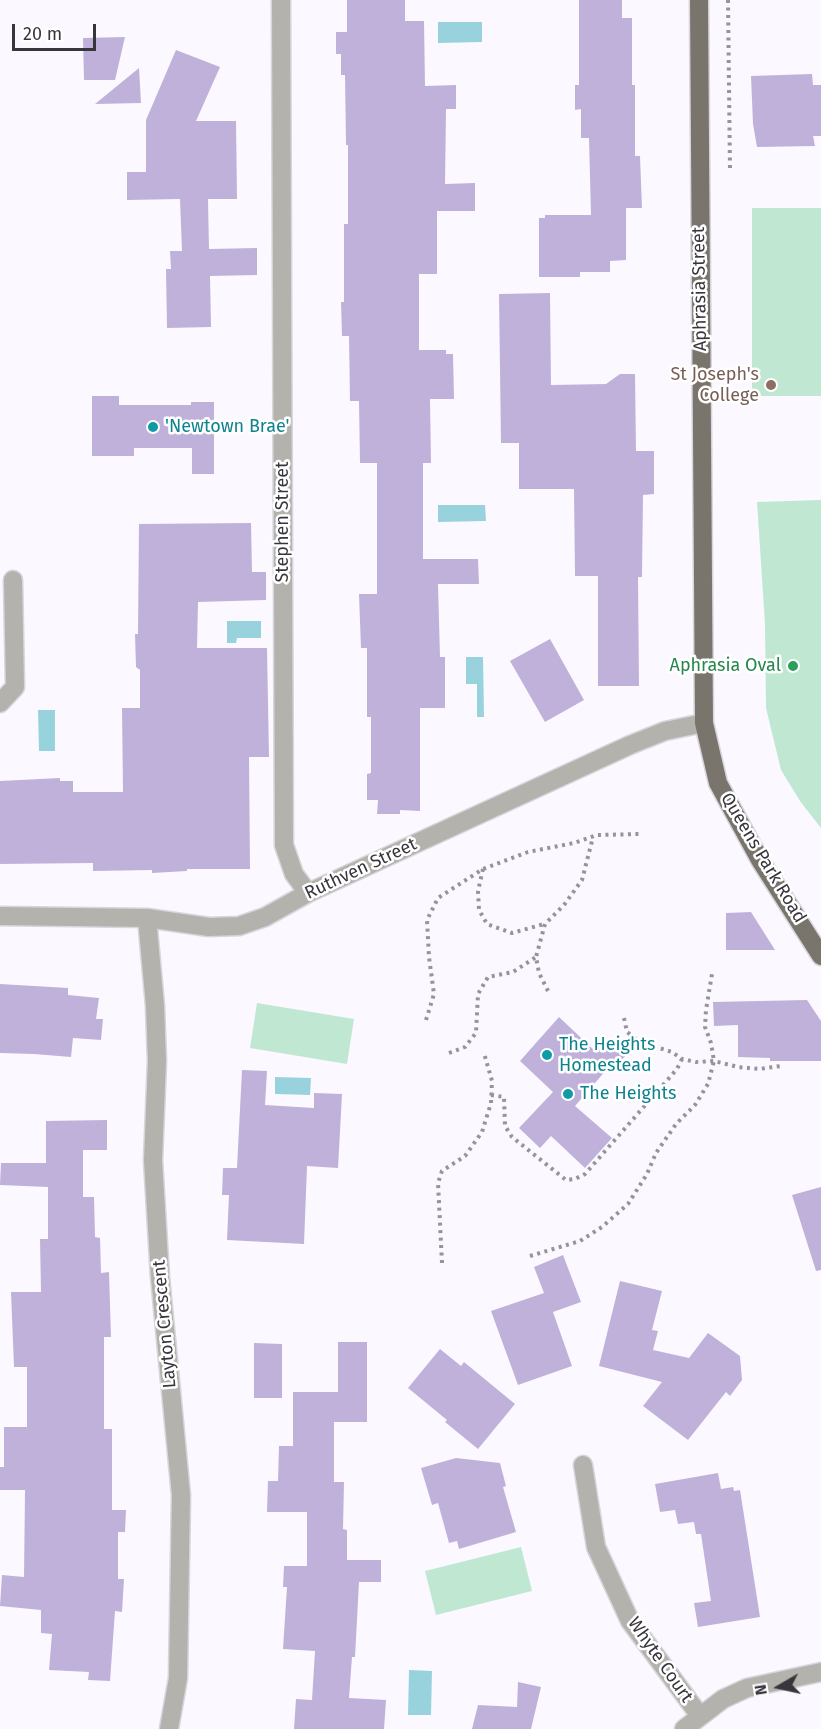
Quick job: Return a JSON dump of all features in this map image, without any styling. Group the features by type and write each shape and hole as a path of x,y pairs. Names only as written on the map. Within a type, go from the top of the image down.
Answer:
{"main road":[{"name":"Aphrasia Street","path":"699,0 704,723"},
{"name":"Queens Park Road","path":"704,723 718,783 760,860 821,956"}],"street":[{"name":"Stephen Street","path":"281,0 284,845 294,874 308,893"},
{"path":"0,703 15,687 13,580"},
{"name":"Ruthven Street","path":"0,916 147,918 209,927 239,926 266,917 308,893 630,745 665,731 704,723"},
{"name":"Layton Crescent","path":"147,918 156,1017 157,1061 153,1161 160,1277 181,1495 178,1678 170,1729"},
{"name":"Whyte Court","path":"583,1465 596,1547 630,1621 700,1716"},
{"path":"684,1729 723,1699 747,1688 821,1672"}],"path":[{"path":"728,0 730,172"},
{"path":"426,1020 434,994 429,957 428,920 438,898 483,869 528,852 573,843 593,836 614,833 640,834"},
{"path":"483,869 478,891 479,910 487,924 512,933 545,924 564,905 582,880 593,836"},
{"path":"545,924 536,957 539,973 548,991"},
{"path":"448,1053 465,1047 476,1033 478,994 488,977 513,972 536,957"},
{"path":"530,1257 580,1241 602,1227 628,1204 647,1174 656,1153 676,1124 695,1105 708,1084 714,1061 705,1027 712,974"},
{"path":"624,1018 627,1032 640,1042 672,1052 682,1059 696,1062 714,1061 759,1069 781,1066"},
{"path":"442,1263 438,1183 441,1171 465,1156 482,1132 491,1103 492,1081 484,1053"},
{"path":"491,1095 504,1097 505,1125 512,1137 566,1180 575,1179 585,1174 670,1077 682,1059"}],"green space":[{"path":"752,208 821,208 821,396 752,396"},
{"name":"Aphrasia Oval","path":"821,500 821,828 800,801 781,770 766,708 765,624 757,502"},
{"path":"257,1003 354,1019 347,1064 250,1048"},
{"path":"521,1547 532,1591 436,1615 425,1571"}],"water":[{"path":"438,22 482,22 482,42 438,43"},
{"path":"438,505 485,505 486,521 438,522"},
{"path":"227,621 261,621 261,638 237,638 236,643 227,643"},
{"path":"466,657 483,657 484,717 477,717 477,684 466,684"},
{"path":"38,710 55,710 55,751 39,751"},
{"path":"275,1077 311,1078 310,1095 275,1094"},
{"path":"409,1670 432,1671 431,1715 408,1715"}],"building":[{"path":"347,0 405,0 405,21 424,21 425,86 456,85 456,109 446,109 445,184 475,183 475,211 437,211 437,274 419,274 419,350 446,350 446,354 453,354 454,399 430,399 431,463 423,463 423,559 478,559 479,584 438,584 440,657 445,657 445,708 420,708 420,811 400,810 400,814 377,814 378,800 367,800 367,774 371,773 371,717 367,717 367,648 361,648 359,594 377,594 377,463 360,463 359,401 350,401 349,336 342,336 344,224 348,224 348,145 346,145 345,75 341,75 341,54 336,54 336,32 347,32"},
{"path":"579,0 622,0 622,18 632,18 635,156 640,156 642,208 626,208 626,260 610,261 610,272 580,272 580,277 539,277 539,218 545,218 545,215 591,215 589,138 581,138 581,109 575,110 575,85 579,85"},
{"path":"125,37 115,80 84,80 83,38"},
{"path":"176,50 220,67 196,121 236,121 237,199 208,199 209,249 257,248 257,275 210,276 211,327 167,328 166,269 171,269 170,251 182,251 180,199 127,200 127,172 146,172 146,120"},
{"path":"139,68 141,103 95,104"},
{"path":"812,74 813,85 821,85 821,136 813,136 815,146 757,147 753,124 751,76"},
{"path":"550,293 551,385 606,384 620,374 635,374 636,451 654,451 654,494 643,495 642,577 638,577 639,686 598,686 598,576 575,576 574,489 519,489 519,443 501,443 499,294"},
{"name":"'Newtown Brae'","path":"92,396 119,396 119,405 191,405 191,402 214,402 214,474 192,474 192,448 134,448 134,456 92,456"},
{"path":"251,523 252,572 266,572 266,600 198,602 197,648 267,648 269,757 249,757 250,869 187,869 187,871 152,873 152,870 93,871 93,863 0,864 0,781 60,778 60,781 73,781 73,792 123,792 122,708 140,708 140,670 136,667 135,634 138,634 139,524"},
{"path":"550,639 584,700 545,722 510,661"},
{"path":"751,912 775,950 726,950 726,913"},
{"path":"0,984 68,988 68,995 99,998 96,1019 103,1019 101,1040 73,1038 71,1057 0,1053"},
{"path":"807,1000 821,1021 821,1061 770,1061 770,1058 738,1057 738,1025 714,1026 713,1002"},
{"name":"The Heights","path":"559,1017 596,1052 610,1038 628,1054 610,1070 608,1068 575,1106 612,1138 585,1168 551,1136 540,1148 519,1128 553,1092 520,1061"},
{"path":"242,1070 267,1071 265,1105 314,1108 314,1093 342,1094 338,1168 307,1166 304,1244 227,1240 229,1195 222,1195 223,1168 237,1168"},
{"path":"107,1120 107,1150 83,1150 83,1197 94,1197 95,1237 100,1238 101,1273 109,1272 111,1337 104,1337 104,1429 112,1429 112,1510 126,1510 125,1532 118,1532 118,1579 124,1579 122,1612 115,1611 110,1681 88,1680 89,1672 49,1670 52,1634 41,1633 41,1610 0,1606 2,1575 24,1577 25,1490 0,1490 0,1467 4,1467 4,1427 27,1427 27,1367 14,1367 11,1292 41,1292 40,1239 48,1239 48,1187 0,1185 1,1163 46,1163 46,1121"},
{"path":"821,1187 821,1270 816,1271 792,1195"},
{"path":"563,1255 581,1302 553,1312 572,1366 518,1385 491,1311 544,1293 534,1267"},
{"path":"620,1281 662,1291 652,1330 658,1331 653,1350 689,1358 708,1333 740,1356 742,1380 730,1396 726,1392 688,1440 643,1406 662,1382 599,1366"},
{"path":"338,1342 367,1342 367,1422 334,1422 334,1482 344,1482 343,1529 347,1530 347,1560 381,1560 381,1582 359,1582 355,1657 352,1657 349,1698 386,1700 384,1729 294,1729 296,1699 312,1700 315,1651 283,1649 287,1587 283,1587 284,1566 307,1566 307,1512 267,1512 268,1481 278,1481 279,1446 293,1446 293,1392 338,1392"},
{"path":"254,1343 282,1344 282,1398 254,1398"},
{"path":"440,1349 461,1366 464,1362 515,1404 478,1449 408,1388"},
{"path":"456,1458 500,1463 506,1486 503,1487 516,1532 459,1549 457,1541 449,1543 438,1503 432,1505 421,1468"},
{"path":"718,1473 721,1489 733,1487 734,1491 740,1490 760,1617 698,1627 694,1603 711,1601 701,1534 696,1534 694,1522 678,1524 675,1510 660,1512 655,1484"},
{"path":"518,1682 541,1687 531,1729 472,1729 478,1705 517,1707"}],"place":[{"name":"St Joseph's College","path":"771,385"},
{"name":"'Newtown Brae'","path":"153,427"},
{"name":"Aphrasia Oval","path":"793,666"},
{"name":"The Heights Homestead","path":"547,1055"},
{"name":"The Heights","path":"568,1094"}]}
